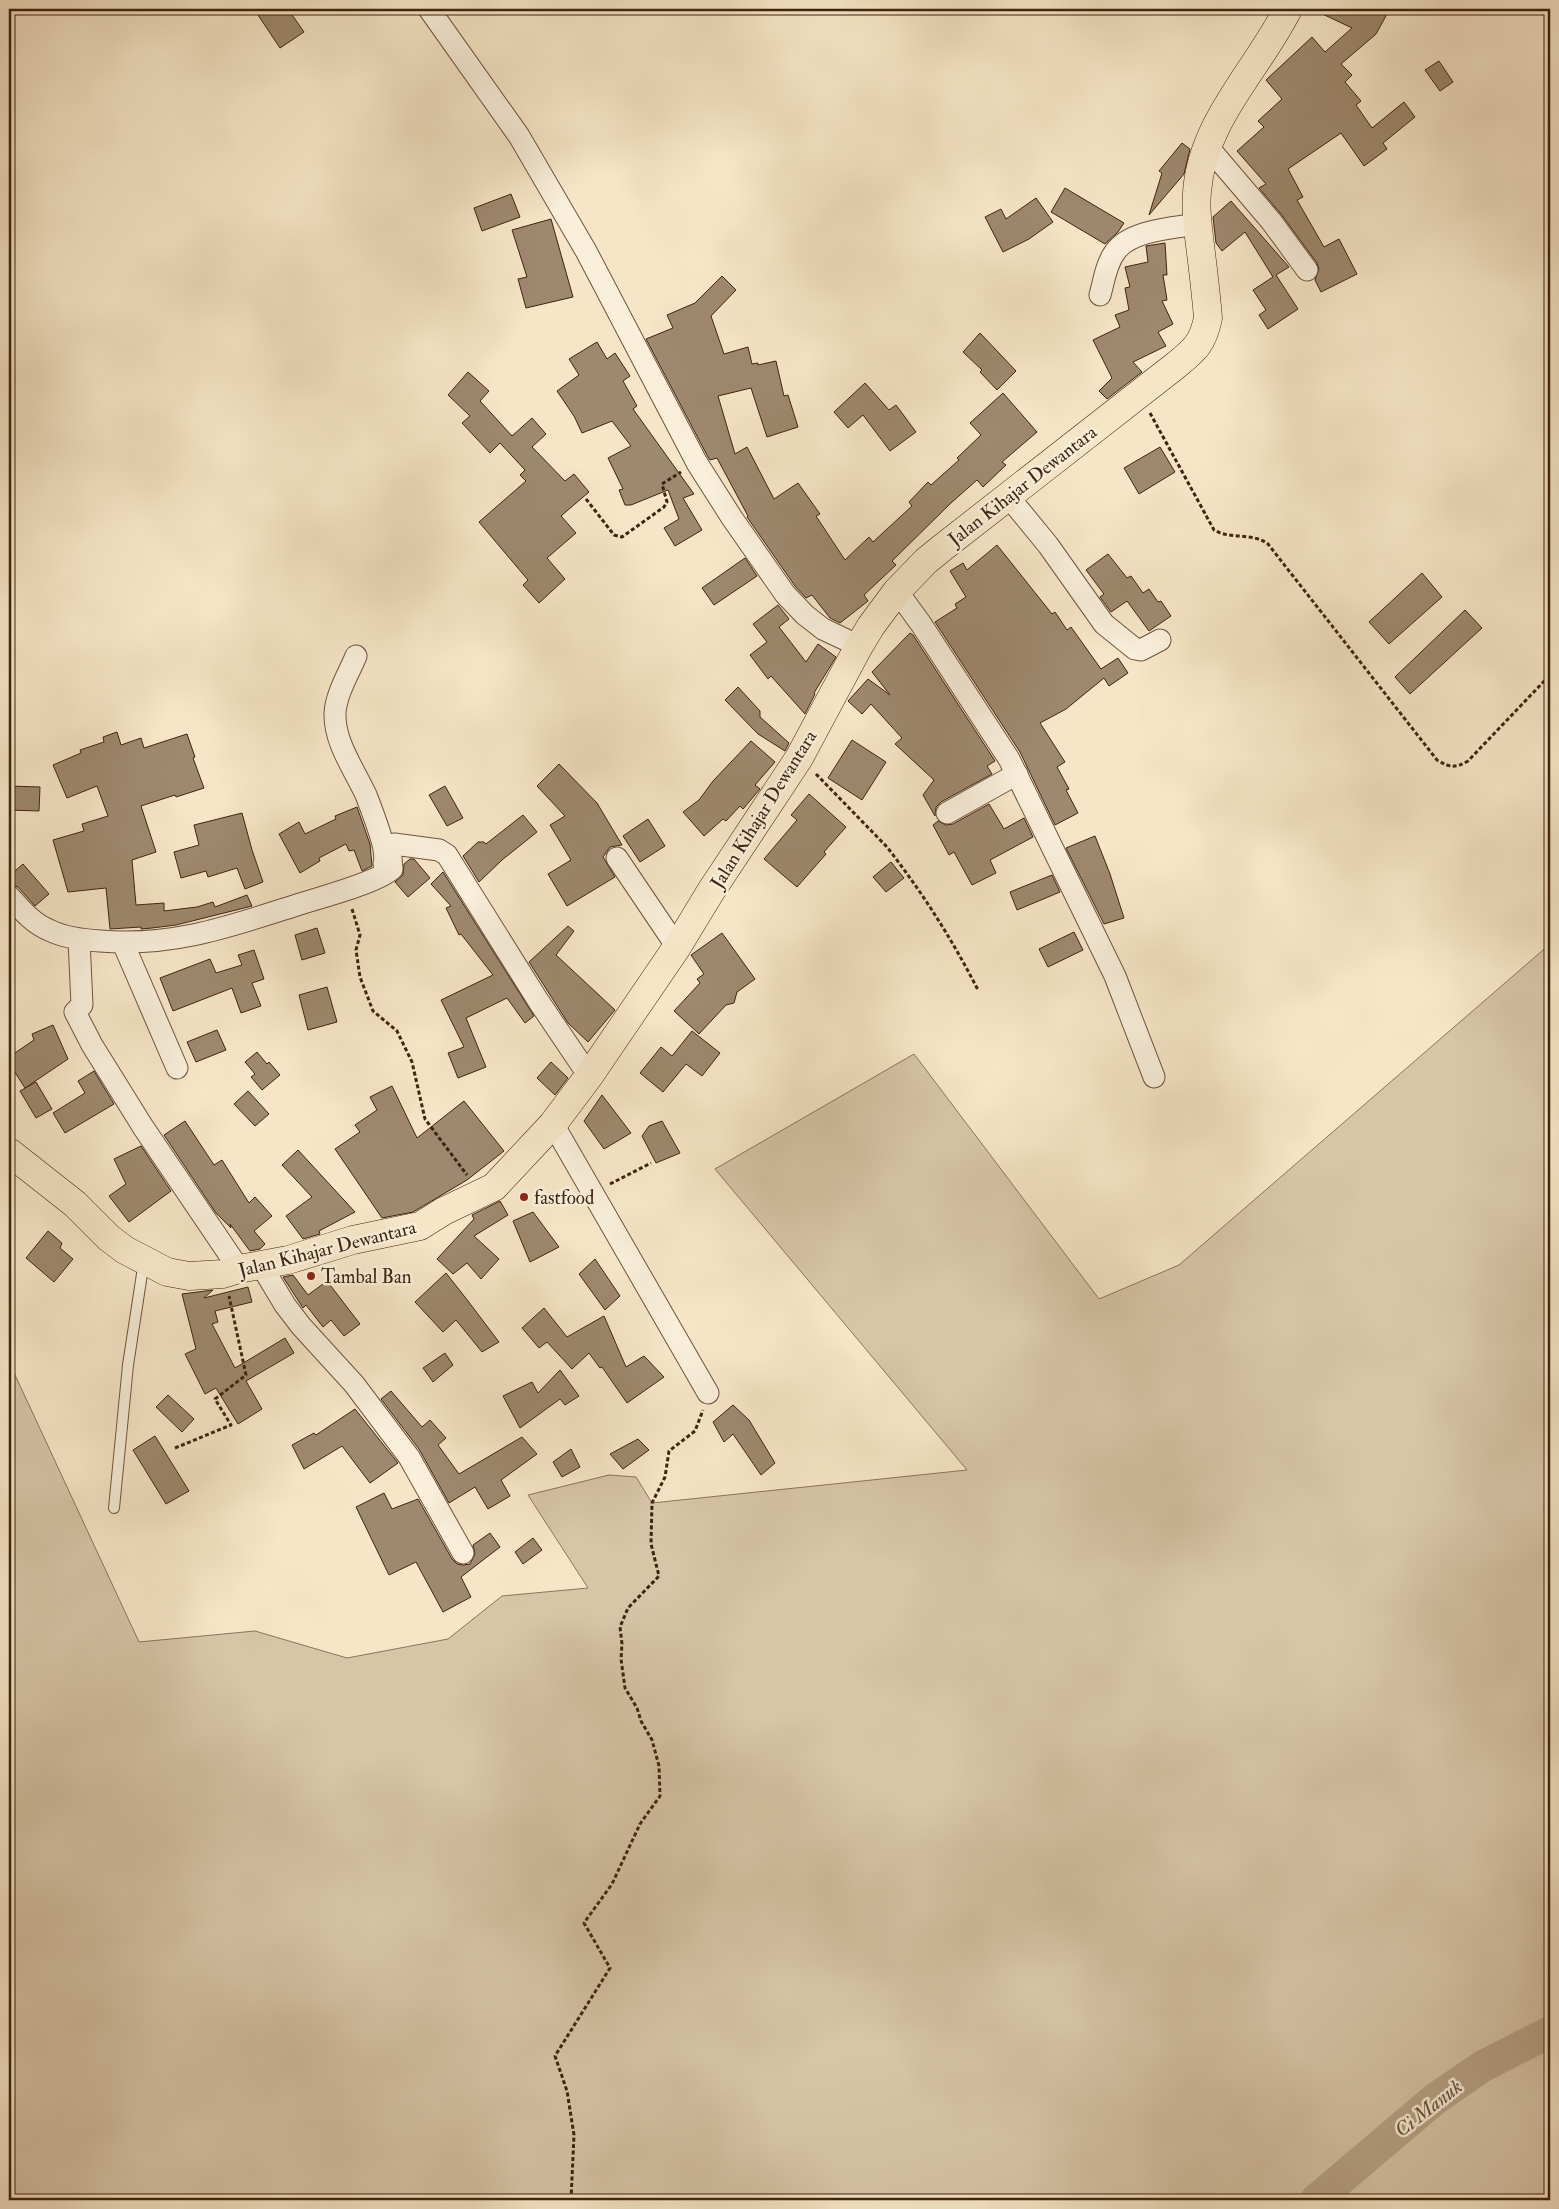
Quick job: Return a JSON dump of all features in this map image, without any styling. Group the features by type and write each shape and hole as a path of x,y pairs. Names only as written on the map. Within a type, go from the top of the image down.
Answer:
{"main road":[{"name":"Jalan Kihajar Dewantara","path":"9,1152 75,1204 109,1238 144,1261 167,1272 189,1276 288,1260 353,1240 420,1226 444,1211 494,1187 553,1124 589,1076 677,947 711,891 799,758 859,646 897,592 926,561 1007,495 1191,353 1205,335 1208,318 1196,191 1208,147 1229,102 1271,40 1288,9"}],"street":[{"path":"429,9 514,129 586,251 697,463 732,518 785,594 805,615 823,629 859,646"},
{"path":"1208,147 1271,221 1307,270"},
{"path":"1100,296 1111,259 1123,243 1131,238 1155,231 1198,224"},
{"path":"1007,495 1048,545 1104,624 1135,649 1141,650 1160,640"},
{"path":"897,592 1000,743 1017,774 1115,976 1154,1077"},
{"path":"356,656 342,688 335,711 335,724 351,767 365,794 382,842 385,862 379,876"},
{"path":"947,813 1017,774"},
{"path":"9,896 32,920 47,930 79,940 123,943 155,942 202,934 356,885 389,872 393,867 390,848 394,844 443,852 589,1076"},
{"path":"617,858 677,947"},
{"path":"79,940 82,1005 75,1012 86,1035 143,1127 241,1269 290,1312 354,1384 410,1457 463,1553"},
{"path":"123,943 177,1068"},
{"path":"553,1124 708,1392"}],"lane":[{"path":"114,1508 128,1366 144,1261"}],"path":[{"path":"1140,392 1214,530 1225,534 1256,537 1268,544 1437,760 1448,767 1458,767 1468,761 1550,675"},
{"path":"586,499 614,535 619,538 625,536 666,506 663,482 697,463"},
{"path":"799,758 898,860 944,927 978,990"},
{"path":"356,885 352,910 360,935 356,950 360,977 373,1010 397,1031 412,1062 425,1119 481,1193"},
{"path":"594,1193 650,1163"},
{"path":"174,1448 232,1425 215,1399 246,1375 240,1341 241,1269"},
{"path":"571,2200 574,2135 567,2091 555,2056 610,1968 584,1923 612,1884 640,1824 660,1796 659,1766 652,1740 626,1688 621,1659 620,1627 628,1608 659,1576 652,1544 652,1503 665,1477 669,1451 695,1430 708,1392"}],"shaded area":[{"path":"1550,944 1550,2200 9,2200 9,1362 139,1642 255,1631 347,1658 448,1639 502,1596 588,1588 528,1495 609,1475 636,1477 652,1503 967,1470 715,1169 914,1054 1099,1299 1179,1265"}],"building":[{"path":"254,9 288,9 304,32 280,48"},
{"path":"1312,9 1376,9 1387,14 1376,34 1341,64 1352,75 1345,82 1361,101 1356,105 1372,128 1404,102 1415,117 1383,143 1387,149 1364,166 1341,133 1288,169 1303,197 1297,200 1324,247 1339,239 1357,274 1321,292 1315,280 1319,269 1317,263 1259,188 1266,184 1237,151 1264,127 1258,121 1282,99 1266,80 1312,37 1325,52 1352,28"},
{"path":"1439,61 1453,82 1440,91 1425,70"},
{"path":"1182,143 1190,149 1184,174 1149,215 1162,173 1159,171"},
{"path":"1065,188 1124,223 1118,232 1105,244 1051,212"},
{"path":"511,194 520,217 482,231 474,208"},
{"path":"1036,198 1053,222 1029,239 1003,252 985,217 1001,209 1006,219"},
{"path":"1231,201 1289,267 1276,275 1298,309 1268,329 1259,315 1266,310 1253,290 1273,277 1245,232 1222,251 1216,243 1213,217"},
{"path":"551,219 573,297 526,308 518,279 527,277 512,230"},
{"path":"1165,243 1167,275 1163,275 1167,300 1162,301 1173,324 1158,332 1166,346 1133,362 1142,372 1107,399 1099,391 1112,378 1093,340 1120,327 1115,315 1129,310 1125,288 1130,287 1125,267 1148,262 1146,246"},
{"path":"722,276 736,290 711,316 724,354 748,347 752,364 758,363 758,365 776,361 784,396 788,395 798,427 767,437 751,388 718,396 735,454 747,447 774,499 798,483 820,514 816,516 845,560 869,537 873,542 912,506 909,502 928,482 931,485 959,460 957,458 981,435 970,423 1003,393 1037,432 1002,462 1006,465 983,487 977,480 951,503 892,561 896,565 864,595 868,601 840,623 830,618 812,595 806,598 795,586 747,517 717,458 710,460 708,457 646,339 673,328 667,315 695,303"},
{"path":"980,333 1016,371 997,390 980,372 982,370 963,352"},
{"path":"597,342 607,359 615,353 630,376 623,381 637,406 633,409 694,494 683,498 702,530 675,546 664,528 679,519 668,490 631,505 625,505 619,490 623,489 608,458 631,446 612,421 582,433 574,416 557,391 579,375 569,359"},
{"path":"468,372 489,391 480,401 512,436 532,418 546,434 532,447 565,481 574,474 589,492 561,516 576,533 547,558 565,579 539,603 523,585 528,580 479,522 526,481 520,475 525,470 500,443 490,453 462,423 470,416 448,395"},
{"path":"865,383 889,410 896,405 916,432 890,451 863,415 848,428 834,412"},
{"path":"1160,447 1175,472 1139,494 1124,468"},
{"path":"997,545 1052,614 1055,612 1067,630 1071,627 1101,669 1118,658 1128,673 1109,686 1104,678 1066,709 1040,723 1065,762 1057,767 1069,789 1066,790 1078,813 1055,825 1020,752 935,622 957,608 955,604 966,597 950,571 963,563 967,570"},
{"path":"1108,554 1127,578 1131,576 1143,593 1149,589 1158,602 1161,601 1171,616 1149,631 1127,601 1111,612 1100,597 1104,594 1086,570"},
{"path":"745,558 757,576 714,605 702,588"},
{"path":"1422,573 1442,597 1389,644 1369,622"},
{"path":"778,605 789,619 779,627 806,662 818,644 836,657 814,693 805,714 771,676 768,679 750,655 767,642 753,624"},
{"path":"1465,610 1482,628 1410,694 1395,677"},
{"path":"910,633 995,761 987,766 992,774 941,802 936,807 935,816 923,795 934,780 895,744 902,738 871,704 862,714 848,701 868,679 890,695 872,672"},
{"path":"738,687 760,711 760,717 789,743 785,751 758,734 725,700"},
{"path":"117,732 121,745 141,738 144,748 187,734 204,788 141,806 156,852 132,860 136,905 164,903 164,911 197,907 213,902 215,907 247,895 252,906 176,925 141,929 141,927 110,929 106,888 68,892 53,840 84,831 82,824 108,816 97,786 67,798 53,765 81,753 80,750 104,742 103,737"},
{"path":"852,740 886,762 862,800 828,778"},
{"path":"751,741 775,762 755,785 760,789 743,809 740,806 726,821 723,819 704,836 683,812 699,800 713,781"},
{"path":"559,764 597,803 622,845 610,847 603,857 615,877 567,906 548,874 571,860 550,825 565,816 537,786"},
{"path":"9,786 40,787 39,811 9,810"},
{"path":"445,786 463,818 447,826 429,795"},
{"path":"809,794 846,827 824,852 826,854 797,887 764,859 797,820 791,815"},
{"path":"989,804 1004,829 1024,818 1033,837 990,860 996,873 972,885 954,852 949,855 933,825 938,821 946,825 953,824"},
{"path":"357,807 370,844 372,866 362,871 354,850 349,851 346,844 319,858 320,861 300,873 279,834 299,822 305,834 336,819 335,816"},
{"path":"242,813 263,882 245,889 237,868 208,877 206,871 181,878 174,852 199,845 194,825"},
{"path":"523,815 537,832 502,860 479,882 463,856 478,842 486,844"},
{"path":"648,819 665,846 640,862 623,836"},
{"path":"1095,836 1124,918 1104,924 1066,848"},
{"path":"410,859 414,859 430,878 408,897 395,882 403,875 404,864"},
{"path":"891,862 904,878 886,892 873,877"},
{"path":"23,864 49,894 35,906 18,887 9,884 9,876"},
{"path":"443,872 534,1016 525,1023 507,998 466,1018 486,1067 458,1078 448,1053 464,1047 441,1000 493,975 461,934 459,935 446,908 451,906 431,884"},
{"path":"1052,875 1060,892 1017,910 1010,892"},
{"path":"568,926 574,931 556,955 615,1010 588,1042 568,1023 529,962"},
{"path":"317,928 325,953 302,960 295,935"},
{"path":"1074,932 1083,950 1048,967 1039,949"},
{"path":"722,933 755,979 737,992 734,1003 726,1005 699,1034 674,1011 700,983 697,979 704,974 691,955"},
{"path":"254,950 264,979 252,983 261,1006 241,1013 232,988 173,1011 160,978 210,959 216,973 242,965 238,955"},
{"path":"327,987 337,1022 308,1030 299,995"},
{"path":"53,1025 68,1059 25,1088 9,1063 9,1057 34,1040 32,1034"},
{"path":"217,1030 226,1050 196,1062 187,1042"},
{"path":"692,1031 720,1053 702,1076 686,1064 663,1092 640,1073 661,1047 672,1056"},
{"path":"257,1052 280,1075 262,1090 251,1077 255,1074 245,1062"},
{"path":"551,1062 568,1078 555,1095 537,1078"},
{"path":"94,1071 114,1104 65,1133 53,1113 85,1093 78,1081"},
{"path":"36,1082 52,1109 36,1118 20,1091"},
{"path":"392,1086 417,1138 464,1101 504,1151 467,1180 413,1212 382,1218 335,1149 360,1132 355,1125 377,1110 370,1097"},
{"path":"248,1091 269,1114 255,1126 234,1104"},
{"path":"602,1095 631,1133 604,1149 584,1121"},
{"path":"185,1121 214,1165 222,1160 249,1203 255,1197 272,1216 254,1231 265,1244 260,1249 250,1251 230,1224 231,1228 216,1213 164,1135"},
{"path":"662,1121 680,1153 656,1163 642,1136 649,1126"},
{"path":"141,1146 171,1191 129,1222 109,1196 126,1184 114,1159"},
{"path":"298,1150 355,1212 319,1231 320,1234 303,1239 286,1216 312,1197 282,1165"},
{"path":"500,1201 508,1215 474,1236 499,1259 481,1279 467,1263 453,1274 437,1259 474,1219 472,1215"},
{"path":"533,1212 559,1247 530,1262 513,1221"},
{"path":"48,1231 62,1243 60,1248 73,1259 54,1282 26,1258"},
{"path":"595,1259 620,1296 605,1310 579,1274"},
{"path":"446,1273 499,1342 482,1352 456,1320 443,1332 415,1302"},
{"path":"293,1275 308,1295 327,1281 360,1324 344,1336 331,1320 323,1327 306,1305 303,1308 283,1277"},
{"path":"248,1287 252,1302 215,1311 218,1322 212,1324 235,1368 285,1338 294,1353 246,1381 262,1409 238,1424 216,1388 205,1394 185,1354 196,1349 182,1294 213,1290 204,1298"},
{"path":"544,1308 567,1337 604,1316 626,1367 644,1356 664,1377 627,1403 602,1367 600,1368 589,1353 572,1369 547,1342 539,1348 522,1328"},
{"path":"445,1353 453,1365 433,1382 423,1368"},
{"path":"560,1370 579,1396 565,1405 560,1399 520,1428 503,1396 532,1382 538,1393"},
{"path":"391,1391 422,1427 430,1420 446,1438 438,1445 459,1474 522,1437 537,1454 501,1480 510,1496 488,1509 475,1487 449,1503 419,1449 381,1399"},
{"path":"168,1395 194,1419 182,1432 156,1407"},
{"path":"733,1405 749,1420 775,1463 761,1475 733,1434 724,1442 713,1422"},
{"path":"355,1409 398,1463 370,1483 342,1446 304,1469 292,1445 314,1433 316,1435"},
{"path":"155,1436 189,1491 166,1504 133,1450"},
{"path":"638,1439 649,1450 623,1469 610,1454"},
{"path":"571,1449 580,1467 562,1477 553,1462"},
{"path":"384,1493 392,1509 418,1499 452,1559 457,1564 470,1564 475,1554 473,1545 490,1533 500,1547 461,1577 471,1597 443,1612 416,1562 389,1575 356,1507"},
{"path":"533,1538 542,1550 523,1564 515,1552"}],"waterway":[{"name":"Ci Manuk","path":"1316,2200 1435,2099 1483,2066 1550,2032"}],"place":[{"name":"fastfood","path":"524,1197"},
{"name":"Tambal Ban","path":"311,1276"}]}
